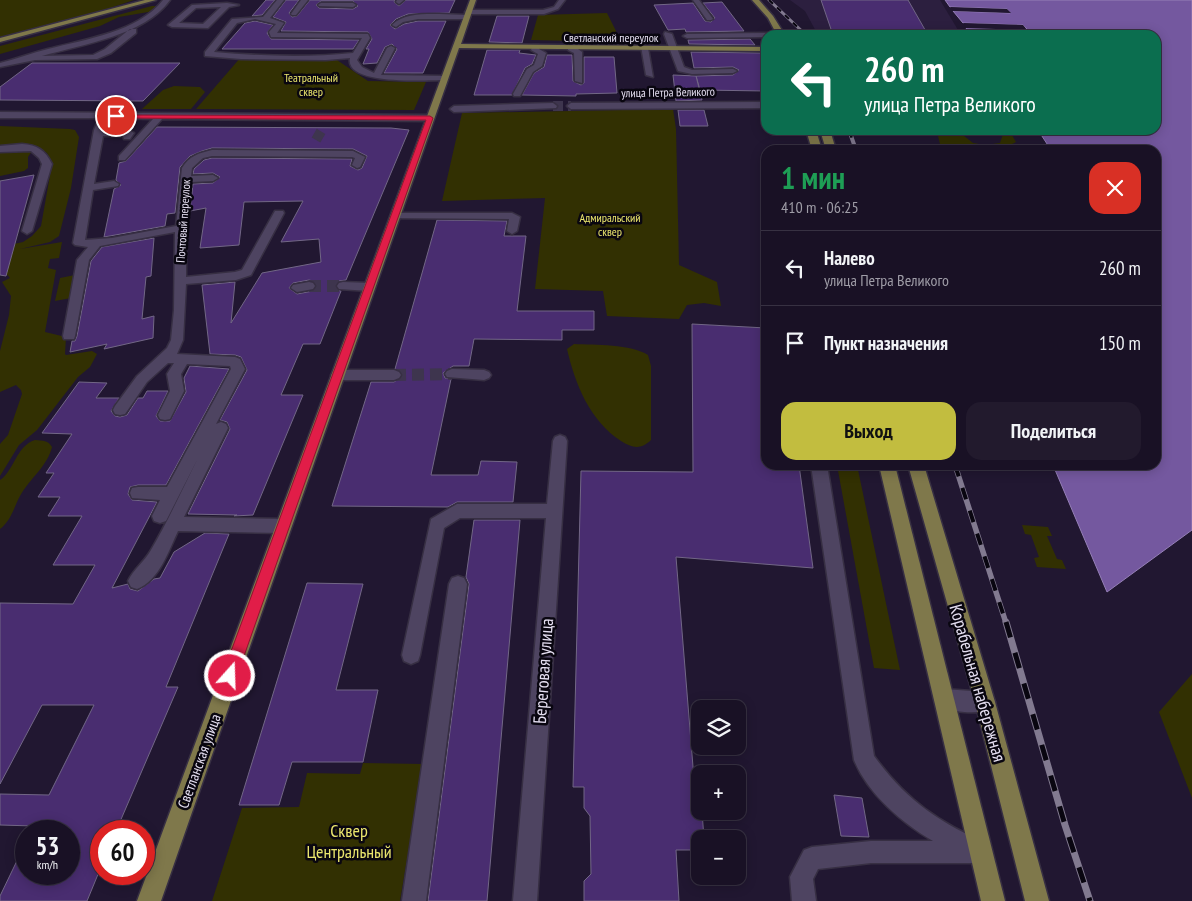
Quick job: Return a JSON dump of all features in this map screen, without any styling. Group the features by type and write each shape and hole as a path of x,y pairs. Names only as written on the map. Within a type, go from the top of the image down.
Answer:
{"main road":[{"path":"0,40 153,0"},
{"name":"Светланская улица","path":"149,901 473,0"},
{"path":"755,0 771,17 778,30"},
{"name":"Светланский переулок","path":"456,46 761,49"},
{"path":"888,470 993,901"},
{"name":"Корабельная набережная","path":"917,470 985,702 1037,901"}],"street":[{"path":"17,60 94,57 108,51 161,9 168,0"},
{"path":"258,19 281,0"},
{"path":"294,14 305,0"},
{"path":"396,25 401,19 411,17 544,12 556,8 562,0"},
{"path":"696,0 709,19"},
{"path":"227,5 205,26 172,26 194,6 227,5 239,2"},
{"path":"227,15 239,2"},
{"path":"321,5 355,3"},
{"path":"348,13 355,3"},
{"path":"356,54 326,58 241,57 208,54 235,22 258,19 280,22 273,32 274,36 365,36 366,38 353,60 356,66 376,77 444,78"},
{"path":"0,65 121,31 144,22"},
{"path":"668,34 681,69 692,72 733,71"},
{"path":"687,36 761,35"},
{"path":"376,77 391,48"},
{"path":"518,94 530,71 538,66 542,53 535,50 536,48"},
{"path":"571,48 578,52 579,81"},
{"path":"644,48 650,75"},
{"name":"улица Петра Великого","path":"571,106 761,105"},
{"path":"454,109 553,106"},
{"path":"0,115 430,118"},
{"path":"104,116 99,133 79,243 83,245 97,243 181,228"},
{"path":"122,158 159,116"},
{"path":"323,128 329,117"},
{"path":"99,133 124,131 128,133 127,137"},
{"path":"0,149 34,148 44,155 47,164 27,231"},
{"name":"Почтовый переулок","path":"120,410 137,386 173,350 177,340 181,228 187,168 190,163 205,155 353,154 360,157 357,165"},
{"path":"186,179 213,178"},
{"path":"90,188 114,184"},
{"path":"179,282 199,278 236,276 247,272 279,213"},
{"path":"396,216 512,216 515,217 512,231"},
{"path":"69,336 83,260 97,243"},
{"path":"343,286 369,287"},
{"path":"137,581 155,559 172,494 238,369 234,362 164,358"},
{"path":"165,415 177,391 174,374 182,360"},
{"path":"452,374 484,375"},
{"path":"338,375 394,375"},
{"path":"166,520 221,428"},
{"name":"Береговая улица","path":"525,901 560,441"},
{"path":"820,470 864,760 881,784 903,808 947,838 981,852"},
{"path":"138,493 172,494"},
{"path":"412,655 437,524 457,511 555,511"},
{"path":"166,520 283,526"},
{"path":"414,901 458,584"},
{"path":"944,699 985,702"},
{"path":"804,901 801,878 812,858 871,852 981,852"}],"shaded area":[{"path":"790,0 940,0 958,30 815,30 805,11"},
{"path":"945,0 1192,0 1192,530 1107,592 1055,470 1161,470 1161,145 1048,145 1041,135 1161,135 1161,30 967,30 966,28 1027,29 1023,25 963,23 953,11 1010,13 1007,9 950,7"}],"green space":[{"path":"0,0 134,0 89,15 0,37"},
{"path":"152,6 159,6 154,11 119,17 100,26 0,54 0,46"},
{"path":"607,13 616,31 614,42 531,40 538,15"},
{"name":"Театральный сквер","path":"241,57 334,58 368,81 426,82 414,110 196,109"},
{"path":"174,86 200,87 205,92 191,109 142,109 163,90"},
{"name":"Адмиральский сквер","path":"673,109 676,129 679,265 717,282 721,306 704,303 687,305 679,319 607,316 603,291 535,289 545,198 442,201 462,113"},
{"path":"0,126 70,129 75,130 79,137 71,188 59,236 50,242 20,249 62,242 59,258 50,259 48,268 56,270 45,332 66,337 66,355 92,351 97,354 90,367 78,377 37,430 19,445 0,476 0,444 8,435 22,394 16,385 0,392 0,351 9,315 11,296 2,282 10,278 0,266 13,251 0,247 23,242 41,226 52,164 47,153 36,146 0,147"},
{"path":"963,135 973,143 985,145 940,144 938,136"},
{"path":"1003,135 1012,135 1016,142 1010,145 985,145 1000,143"},
{"path":"0,151 32,151 28,157 28,168 24,171 0,176"},
{"path":"75,275 71,298 55,301 60,278"},
{"path":"574,344 623,347 641,351 648,355 651,366 651,440 640,447 625,443 610,433 592,412 579,388 570,362 567,349"},
{"path":"35,440 49,443 52,447 50,454 20,496 7,522 0,529 0,480 9,471 23,448"},
{"path":"838,470 858,470 900,670 874,668"},
{"path":"1022,525 1048,527 1052,536 1047,536 1057,559 1062,560 1066,569 1037,567 1034,558 1039,557 1031,535 1025,534"},
{"path":"1192,674 1192,798 1159,712"},
{"name":"Сквер Центральный","path":"363,763 423,764 400,901 212,901 242,808 299,807 307,773 360,774"}],"pier":[{"path":"950,7 1007,9 1011,13 953,11"},
{"path":"963,23 1023,25 1027,30 966,28"}],"building":[{"path":"266,0 275,0 262,15 252,16"},
{"path":"286,0 299,0 289,13 292,17 297,16 310,0 395,0 394,2 399,6 406,0 455,0 449,13 408,14 396,19 390,25 395,29 404,24 418,21 446,21 423,73 384,73 397,49 392,44 385,47 377,63 363,64 369,49 366,49 372,39 368,32 281,31 286,22 273,17","holes":["321,1 353,1 358,6 353,9 319,8 316,5"]},
{"path":"821,0 908,0 925,30 831,30"},
{"path":"722,2 744,31 686,32 685,29 668,30 654,5 693,3 705,21 711,22 715,18 703,3"},
{"path":"497,16 529,16 522,43 489,42"},
{"path":"255,21 273,25 267,33 271,39 359,40 353,49 222,49 245,23"},
{"path":"750,39 755,45 689,44 688,40"},
{"path":"487,50 520,50 519,53 536,55 532,64 525,68 512,95 474,95"},
{"path":"691,52 761,53 761,91 700,90 696,76 733,75 739,70 733,67 694,68"},
{"path":"547,55 572,55 573,81 581,85 584,83 584,57 614,57 617,93 576,94 576,96 522,95 534,73 544,67"},
{"path":"32,63 180,63 143,101 0,100 0,87"},
{"path":"673,75 696,76 702,100 676,101"},
{"path":"678,110 704,110 708,126 680,126"},
{"path":"157,127 391,128 409,130 346,280 339,281 335,285 337,290 341,291 320,344 303,344 281,395 303,395 253,515 188,514 230,429 227,422 220,420 247,370 241,357 210,354 202,285 235,282 231,323 262,273 321,262 319,239 281,242 303,201 244,202 239,245 200,248 206,208 190,211 193,184 213,183 220,177 213,173 193,174 194,169 204,160 212,158 352,159 350,166 358,170 362,168 367,156 353,149 212,148 202,151 190,156 180,167 175,213 167,214 165,226 104,237 114,189 121,185 116,180 119,163 126,161","holes":["313,281 317,285 313,291 297,294 289,288 293,283"]},
{"path":"34,175 6,276 0,275 0,181"},
{"path":"437,220 507,221 504,236 526,236 517,311 594,311 594,330 562,330 562,340 474,339 469,366 453,366 443,373 445,378 451,379 431,475 478,475 481,461 517,462 513,502 457,502 448,507 332,506 371,382 394,382 403,376 401,371 395,369"},
{"path":"154,238 151,276 146,277 142,319 154,316 153,338 104,349 107,344 70,352 72,341 75,341 77,336 91,261 102,247"},
{"path":"692,324 761,328 761,470 800,470 813,568 676,557 693,765 691,765 691,820 703,820 703,830 691,830 691,850 676,850 679,901 584,901 584,881 591,874 590,816 584,808 584,787 573,787 581,471 693,472"},
{"path":"190,366 229,369 166,485 138,485 130,487 128,494 132,500 157,502 112,588 128,584 130,589 138,591 154,579 160,578 174,552 205,533 229,534 166,687 178,687 121,820 90,820 90,885 94,885 87,901 0,901 0,896 15,865 15,885 80,885 80,820 15,820 15,825 0,825 0,794 49,795 94,705 42,705 0,784 0,603 73,604 95,565 53,565 82,516 48,516 60,497 38,497 54,473 46,473 72,434 42,433 79,382 107,383 96,398 119,398 111,411 115,416 120,417 127,415 138,398 143,398 147,391 168,391 156,416 160,421 170,421 186,392 184,378"},
{"path":"474,520 520,520 487,901 428,901 469,584 466,577"},
{"path":"307,583 363,584 336,690 378,690 363,762 292,762 279,805 239,805"},
{"path":"834,795 862,798 869,837 841,836"}],"tunnel":[{"path":"553,106 571,106"},
{"path":"316,140 323,128"},
{"path":"309,286 343,286"},
{"path":"394,375 452,374"}],"railway":[{"path":"769,0 801,30"},
{"path":"851,135 854,145"},
{"path":"957,470 1006,623"},
{"path":"1006,622 1065,825 1090,901"}],"route":[{"path":"116,116 430,118 230,676"}]}
